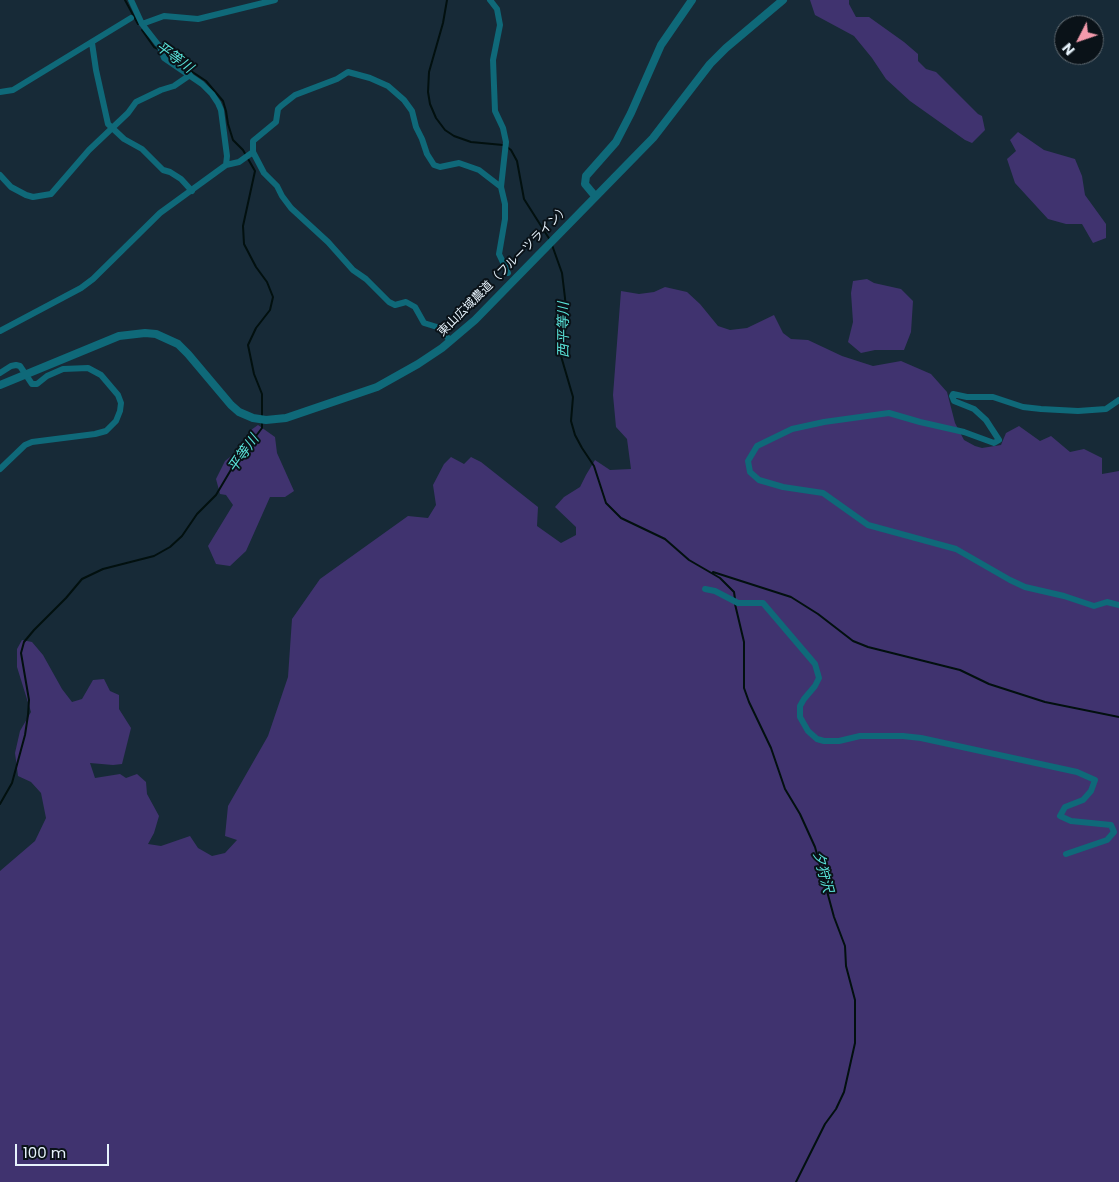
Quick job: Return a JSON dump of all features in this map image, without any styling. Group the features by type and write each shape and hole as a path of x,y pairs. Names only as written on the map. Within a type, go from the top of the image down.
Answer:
{"street":[{"path":"131,0 142,24 160,47 164,57 202,84 212,94 221,110 227,156 226,165"},
{"path":"142,24 164,16 198,19 275,0"},
{"path":"490,0 498,8 500,25 493,60 495,111 503,128 506,142 501,187 505,204 505,219 499,254 508,273"},
{"path":"596,196 585,184 586,176 616,142 661,45 692,0"},
{"name":"東山広域農道（フルーツライン）","path":"0,385 119,336 156,334 178,344 220,394 239,412 253,418 266,420 286,418 377,387 418,364 451,341 475,320 653,138 710,64 783,0"},
{"path":"0,92 13,90 131,18"},
{"path":"92,43 108,124 124,139 142,149 163,170 181,179 192,190"},
{"path":"451,341 437,327 424,324 415,306 406,302 395,305 389,302 366,279 353,270 328,242 291,208 277,186 264,173 251,153 253,141 276,122 280,106 295,95 337,79 348,72 388,86 404,100 412,111 416,127 434,166 440,167 459,163 479,170 501,187"},
{"path":"0,175 11,186 33,198 50,194 89,150 128,113 136,102 174,86 190,75"},
{"path":"0,331 81,288 93,279 160,213 226,165 240,162 251,153"},
{"path":"0,373 11,366 20,366 32,384 37,384 47,376 63,369 78,368 95,371 101,375 118,395 120,403 120,411 113,425 106,431 32,442 25,445 0,469"},
{"path":"1119,400 1106,408 1078,411 1024,407 993,398 967,397 954,394 952,396 954,401 974,409 986,420 999,440 994,444 964,432 889,413 824,422 792,429 757,446 748,461 750,472 760,480 783,487 823,493 868,525 956,549 1025,587 1064,596 1094,606 1107,602 1119,605"},
{"path":"704,589 714,591 738,602 763,603 815,664 819,678 800,706 800,717 808,731 817,739 839,741 860,736 922,738 1077,772 1095,780 1091,791 1083,800 1066,807 1060,816 1071,821 1111,825 1114,832 1108,840 1066,854"}],"shaded area":[{"path":"810,0 849,0 849,4 856,17 869,17 918,54 918,61 926,69 936,72 982,116 985,130 972,143 910,101 886,79 854,36 815,15"},
{"path":"1018,132 1044,150 1075,159 1082,176 1085,195 1106,224 1106,238 1093,243 1082,224 1066,224 1048,219 1015,183 1007,159 1016,151 1010,140"},
{"path":"867,279 874,283 901,289 913,301 911,332 904,350 875,350 861,353 848,342 853,322 851,293 853,281"},
{"path":"665,287 687,292 700,304 718,326 730,330 747,328 774,315 783,333 791,339 808,340 842,356 873,366 901,361 931,374 947,392 955,423 964,440 975,446 982,448 1001,445 1006,433 1019,426 1040,441 1051,436 1070,452 1084,449 1102,458 1102,474 1119,471 1119,1182 0,1182 0,871 35,841 46,818 41,793 31,782 18,776 15,753 20,731 31,712 17,667 17,649 22,640 32,642 43,655 62,689 72,702 82,699 93,680 104,679 110,691 119,695 119,709 131,728 122,764 90,763 95,778 120,774 126,778 137,774 146,782 147,794 159,816 154,833 148,844 161,846 190,836 198,848 212,856 225,853 237,840 225,836 228,806 268,736 288,677 292,619 320,579 408,516 428,518 436,505 433,485 444,464 451,457 464,464 471,457 481,462 538,507 537,526 561,543 576,535 576,527 555,507 564,497 580,487 595,460 610,470 631,469 627,439 616,427 613,395 621,291 639,294 654,292"},
{"path":"258,425 275,437 277,453 294,491 285,497 270,497 246,551 230,566 216,564 208,546 233,505 226,495 220,494 216,479 225,461 239,450 253,452 249,437 251,430"}],"waterway":[{"name":"平等川","path":"125,0 138,24"},
{"name":"西平等川","path":"447,0 443,23 429,72 428,92 430,104 436,118 445,130 454,136 471,142 503,145"},
{"name":"平等川","path":"142,30 154,47 158,49"},
{"name":"平等川","path":"164,53 206,81 223,101 233,140 243,150 255,171 243,226 244,244 256,267 267,282 273,297 270,310 256,328 248,345 254,374 262,394 262,416"},
{"name":"西平等川","path":"507,147 511,150 517,161 524,199 550,240"},
{"name":"西平等川","path":"552,245 562,273 565,298 566,313 561,356 573,397 571,421 575,435 594,466 606,503 621,518 665,539 689,560 720,578 734,592 735,599"},
{"name":"平等川","path":"0,804 12,783 25,735 28,715 29,700 21,653 24,642 82,579 103,569 154,556 170,547 182,536 197,514 216,495 232,468 262,428 262,423"},
{"path":"713,572 791,597 818,614 853,641 868,647 960,670 989,684 1045,702 1119,717"},
{"name":"夕狩沢","path":"735,604 744,642 744,688 771,748 785,789 800,814 815,847 834,917 845,946 846,966 855,1000 855,1043 844,1092 836,1109 825,1124 796,1182"}]}
